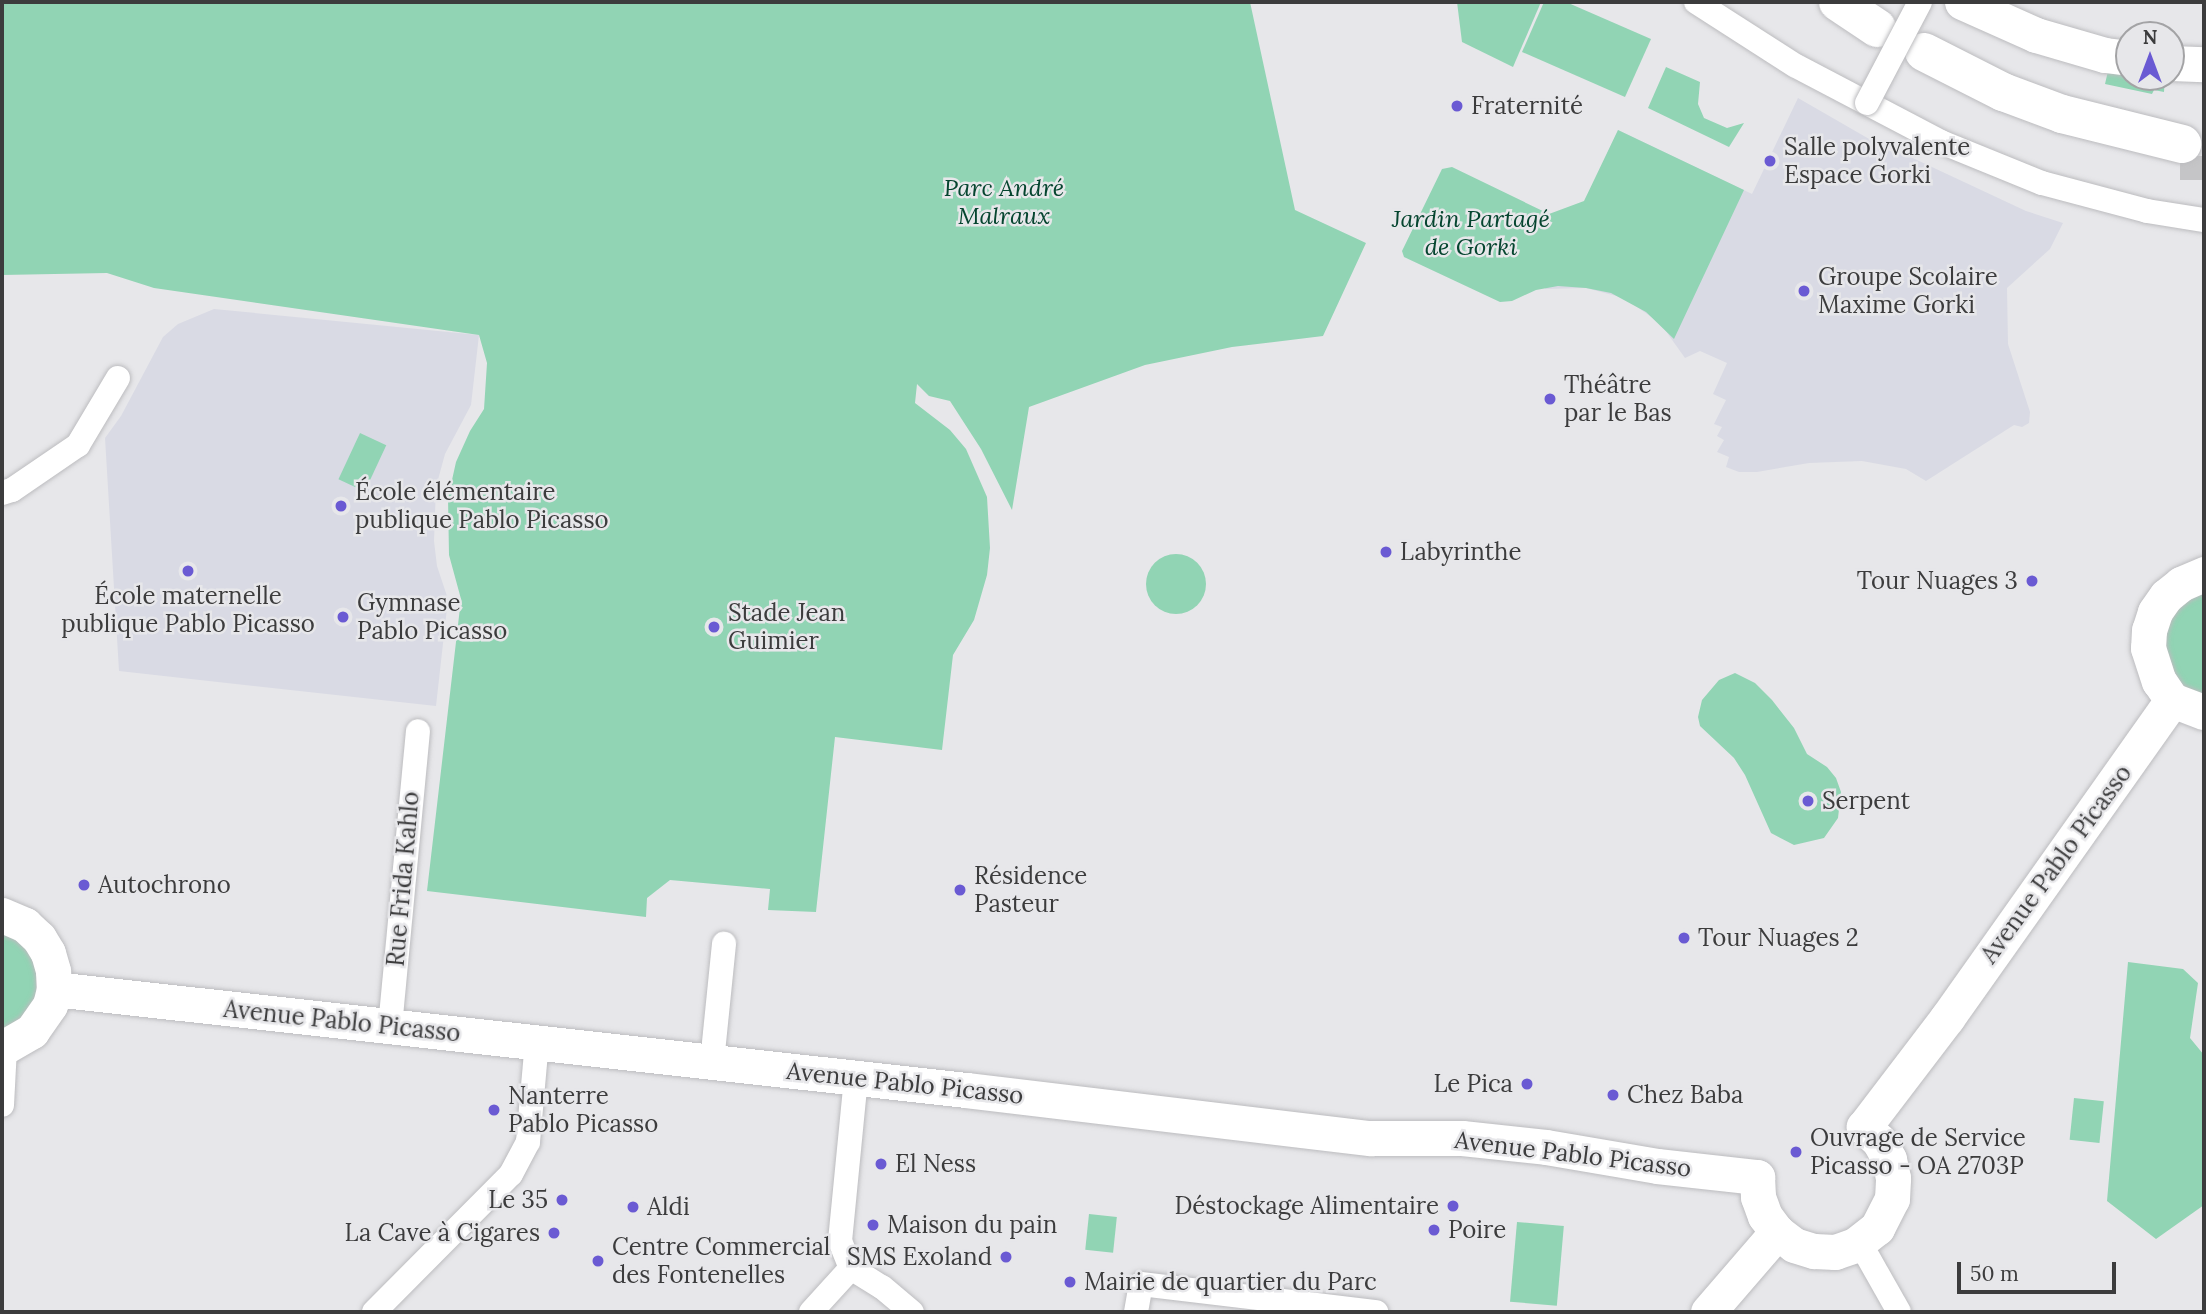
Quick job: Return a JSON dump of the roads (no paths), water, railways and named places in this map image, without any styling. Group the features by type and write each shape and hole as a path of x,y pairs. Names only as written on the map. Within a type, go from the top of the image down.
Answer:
{"main road":[{"path":"1838,2 1873,16"},
{"path":"1924,52 1993,87 2062,114 2182,144"}],"street":[{"path":"1696,2 1796,66 1941,142 2042,183 2147,211 2204,220"},
{"path":"1867,103 1920,2"},
{"path":"1962,2 2036,35 2115,56"},
{"path":"2185,63 2204,64"},
{"path":"2,493 12,490 78,445 118,378"},
{"path":"2204,574 2180,584 2166,596 2155,612 2149,630 2150,661 2158,681 2172,700 2204,712"},
{"name":"Avenue Pablo Picasso","path":"1860,1243 1885,1217 1892,1199 1893,1178 1889,1159 1878,1141 1864,1128 1947,1018 2172,700"},
{"name":"Rue Frida Kahlo","path":"390,1027 418,731"},
{"path":"2,915 25,925 38,937 51,962 54,989 46,1012 32,1031 3,1047 2,1105"},
{"path":"712,1062 724,944"},
{"name":"Avenue Pablo Picasso","path":"54,989 1371,1138 1462,1139 1546,1147 1657,1166 1757,1177 1758,1197 1765,1216 1777,1232"},
{"path":"374,1312 512,1174 528,1142 537,1042"},
{"path":"856,1078 839,1233 850,1268 882,1287 912,1312"},
{"path":"1708,1312 1777,1232 1794,1245 1814,1251 1835,1252 1860,1243 1899,1312"},
{"path":"811,1312 850,1268"},
{"path":"1136,1312 1141,1284 1376,1312"}],"tunnel":[{"path":"2180,168 2204,168"}],"place":[{"name":"Fraternité","path":"1457,106"},
{"name":"Salle polyvalente Espace Gorki","path":"1770,161"},
{"name":"Groupe Scolaire Maxime Gorki","path":"1804,291"},
{"name":"Théâtre par le Bas","path":"1550,399"},
{"name":"École élémentaire publique Pablo Picasso","path":"341,506"},
{"name":"Labyrinthe","path":"1386,552"},
{"name":"École maternelle publique Pablo Picasso","path":"188,571"},
{"name":"Tour Nuages 3","path":"2032,581"},
{"name":"Gymnase Pablo Picasso","path":"343,617"},
{"name":"Stade Jean Guimier","path":"714,627"},
{"name":"Serpent","path":"1808,801"},
{"name":"Autochrono","path":"84,885"},
{"name":"Résidence Pasteur","path":"960,890"},
{"name":"Tour Nuages 2","path":"1684,938"},
{"name":"Le Pica","path":"1527,1084"},
{"name":"Chez Baba","path":"1613,1095"},
{"name":"Nanterre Pablo Picasso","path":"494,1110"},
{"name":"Ouvrage de Service Picasso - OA 2703P","path":"1796,1152"},
{"name":"El Ness","path":"881,1164"},
{"name":"Le 35","path":"562,1200"},
{"name":"Déstockage Alimentaire","path":"1453,1206"},
{"name":"Aldi","path":"633,1207"},
{"name":"Maison du pain","path":"873,1225"},
{"name":"Poire","path":"1434,1230"},
{"name":"La Cave à Cigares","path":"554,1233"},
{"name":"SMS Exoland","path":"1006,1257"},
{"name":"Centre Commercial des Fontenelles","path":"598,1261"},
{"name":"Mairie de quartier du Parc","path":"1070,1282"}],"park label":[{"name":"Parc André Malraux","path":"1004,202"},
{"name":"Jardin Partagé de Gorki","path":"1471,233"}]}
